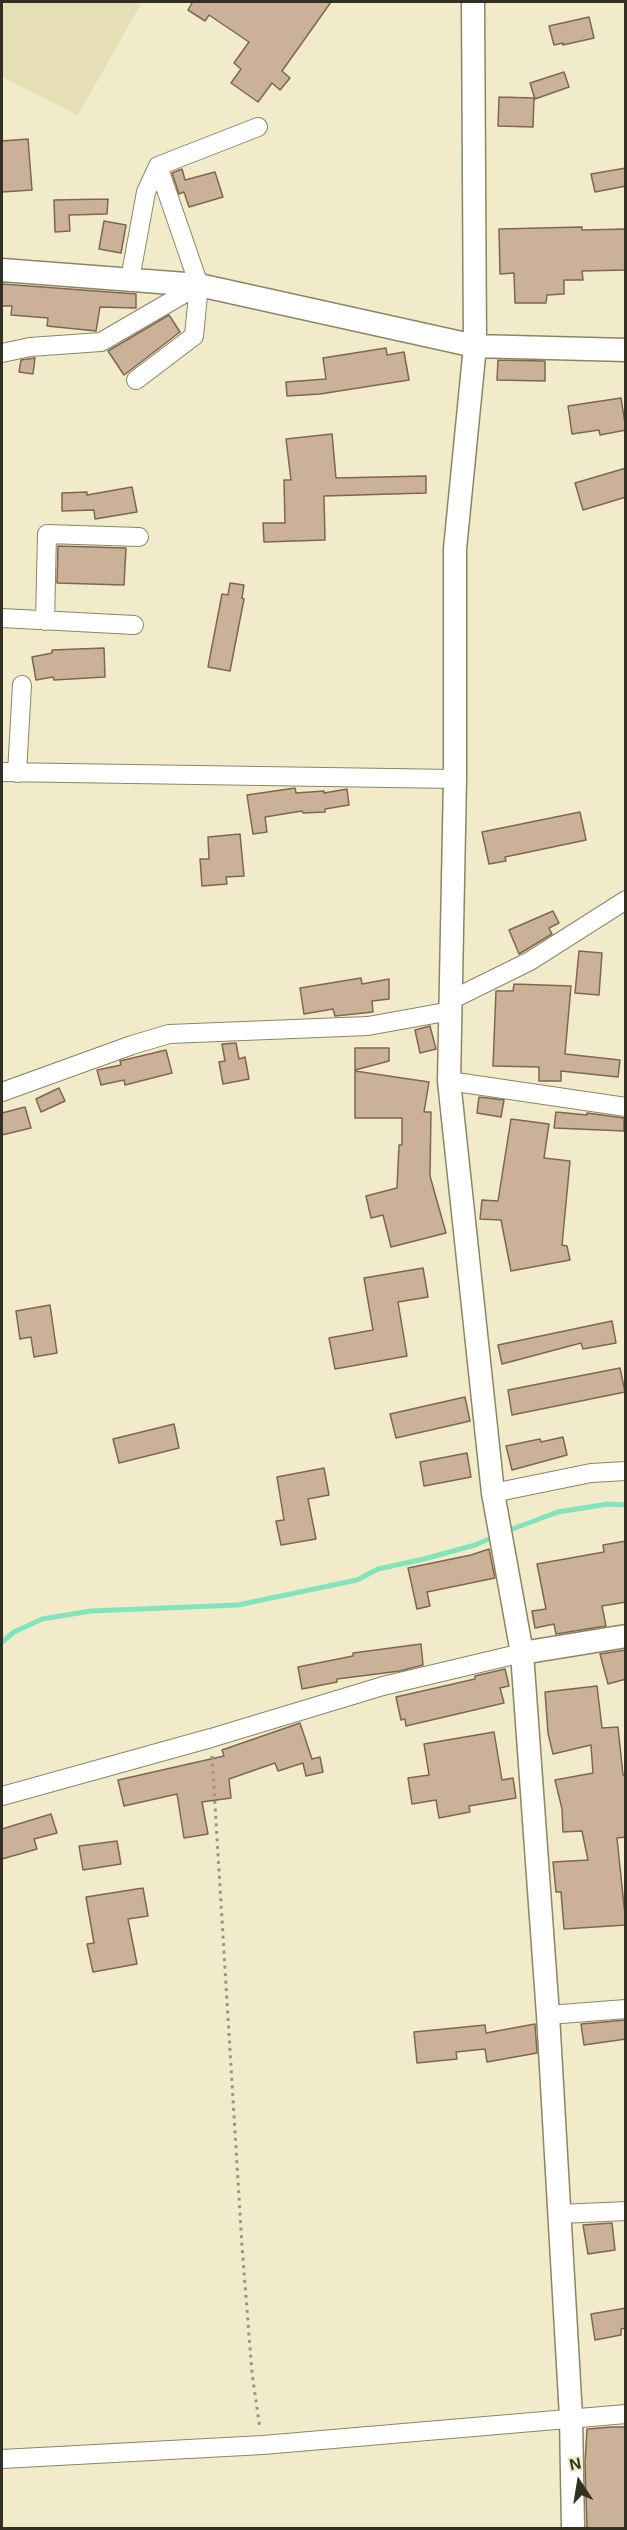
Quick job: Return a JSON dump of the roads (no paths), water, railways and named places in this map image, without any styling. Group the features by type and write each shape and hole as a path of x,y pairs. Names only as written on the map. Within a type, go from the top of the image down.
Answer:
{"street":[{"path":"473,2 476,346 455,549 455,778 449,1081 493,1493 522,1653 560,2214 571,2417 573,2529"},
{"path":"130,279 146,192 158,166 258,127"},
{"path":"136,380 194,336 199,285 158,166"},
{"path":"2,270 199,285 476,346 626,350"},
{"path":"2,353 30,347 101,342 199,285"},
{"path":"45,621 47,534 138,537"},
{"path":"2,618 134,625"},
{"path":"22,685 9,773 455,778"},
{"path":"2,1092 132,1044 169,1034 368,1026 451,1006 530,961 626,900"},
{"path":"449,1081 626,1107"},
{"path":"493,1493 591,1473 626,1471"},
{"path":"2,1796 211,1738 383,1686 522,1653 626,1636"},
{"path":"548,2015 626,2010"},
{"path":"560,2214 626,2211"},
{"path":"2,2459 263,2445 626,2414"}],"waterway":[{"path":"507,1531 558,1512 608,1504 626,1505"},
{"path":"2,1642 14,1632 42,1619 91,1611 238,1605 357,1580 378,1569 475,1545 496,1536"}]}
